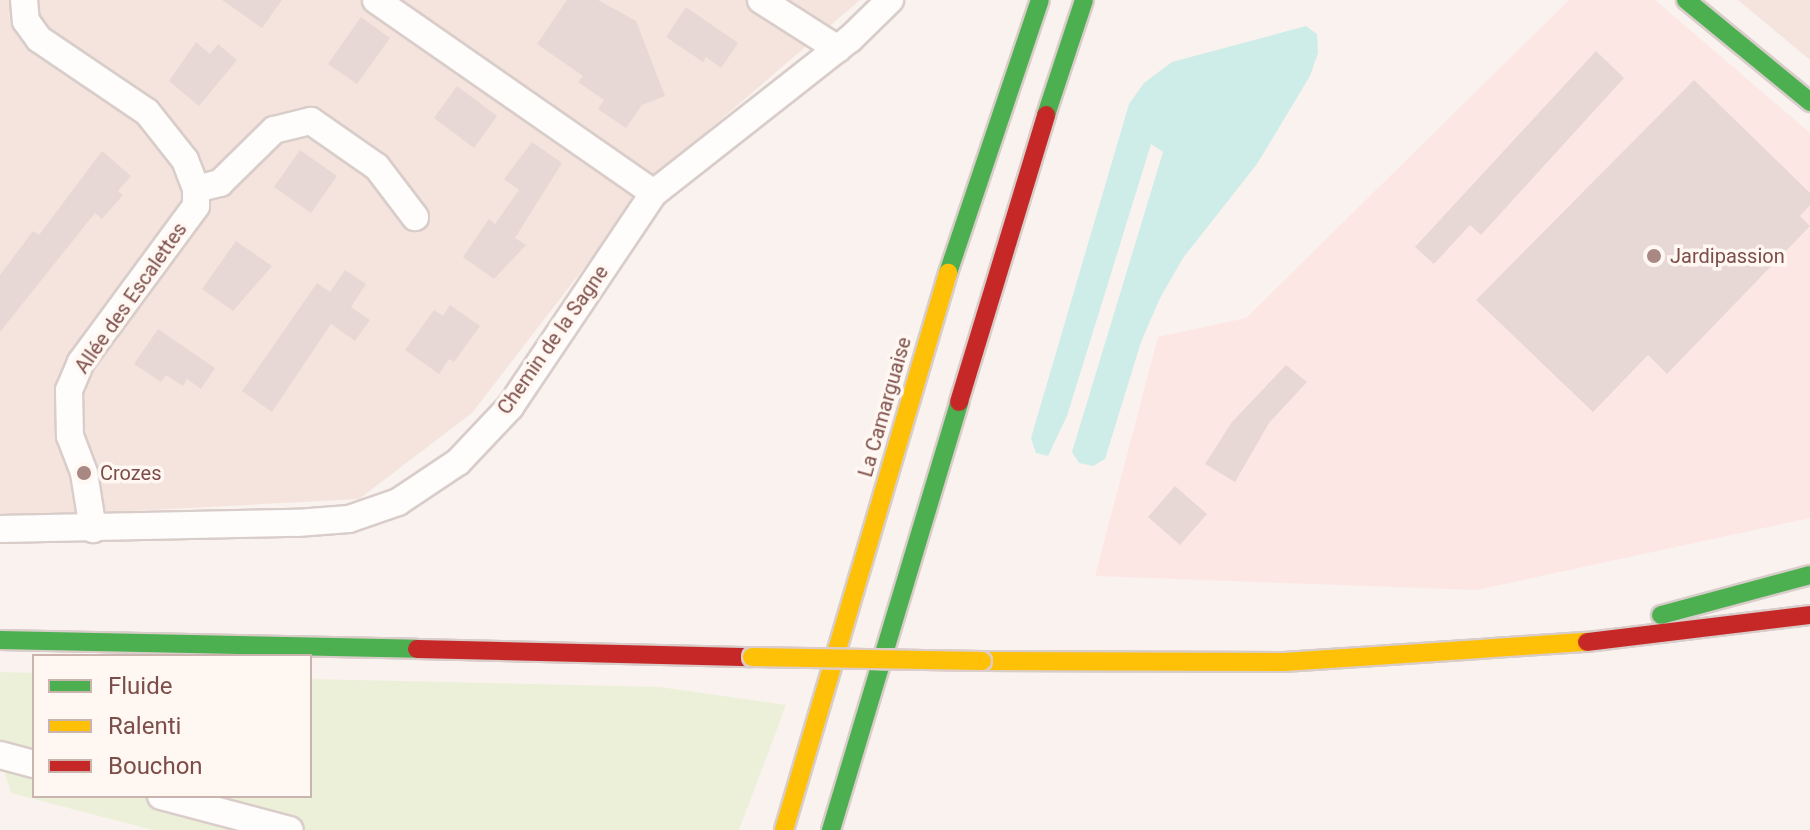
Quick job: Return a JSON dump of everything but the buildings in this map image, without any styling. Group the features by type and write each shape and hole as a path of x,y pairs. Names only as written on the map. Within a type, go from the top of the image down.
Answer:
{"main road":[{"name":"La Camarguaise","path":"784,830 940,296 1040,0"},
{"path":"831,830 1032,156 1084,0"},
{"path":"1686,0 1810,102"},
{"path":"1584,639 1810,575"},
{"path":"0,640 982,661 1284,662 1584,639 1643,638 1810,615"},
{"path":"775,830 813,731"}],"street":[{"path":"24,0 26,21 39,39 147,112 185,160 196,189 220,183 274,130 311,121 377,167 415,217"},
{"path":"376,0 654,193"},
{"path":"761,0 838,49"},
{"name":"Chemin de la Sagne","path":"0,529 323,521 349,519 398,502 458,462 510,407 654,193 838,49 890,0"},
{"name":"Allée des Escalettes","path":"93,529 84,473 70,436 69,390 81,362 196,206 196,189"},
{"path":"0,755 32,763"},
{"path":"169,798 290,830"}],"shaded area":[{"path":"0,0 860,0 654,177 472,413 359,499 0,518"},
{"path":"1569,0 1655,0 1810,133 1810,518 1477,590 1095,576 1158,337 1246,318"},
{"path":"1738,0 1810,0 1810,60"}],"green space":[{"path":"0,672 32,673 32,798 312,798 312,679 660,687 786,705 739,830 153,830 11,793 0,758"}],"water":[{"path":"1306,26 1317,34 1318,53 1310,76 1257,164 1183,258 1160,298 1141,342 1105,459 1093,466 1079,463 1072,452 1163,152 1151,144 1067,416 1048,456 1036,453 1031,438 1129,104 1144,83 1172,62"}],"traffic: fast":[{"path":"948,273 1040,0"},
{"path":"1046,115 1084,0"},
{"path":"1686,0 1810,102"},
{"path":"831,830 959,402"},
{"path":"1661,615 1810,575"},
{"path":"0,640 417,649"}],"traffic: slow":[{"path":"784,830 948,273"},
{"path":"982,661 1284,662 1587,642"},
{"path":"752,657 982,661"}],"traffic: jam":[{"path":"959,402 1046,115"},
{"path":"1587,642 1810,615"},
{"path":"417,649 752,657"}],"place":[{"name":"Jardipassion","path":"1654,256"},
{"name":"Crozes","path":"84,473"}]}
